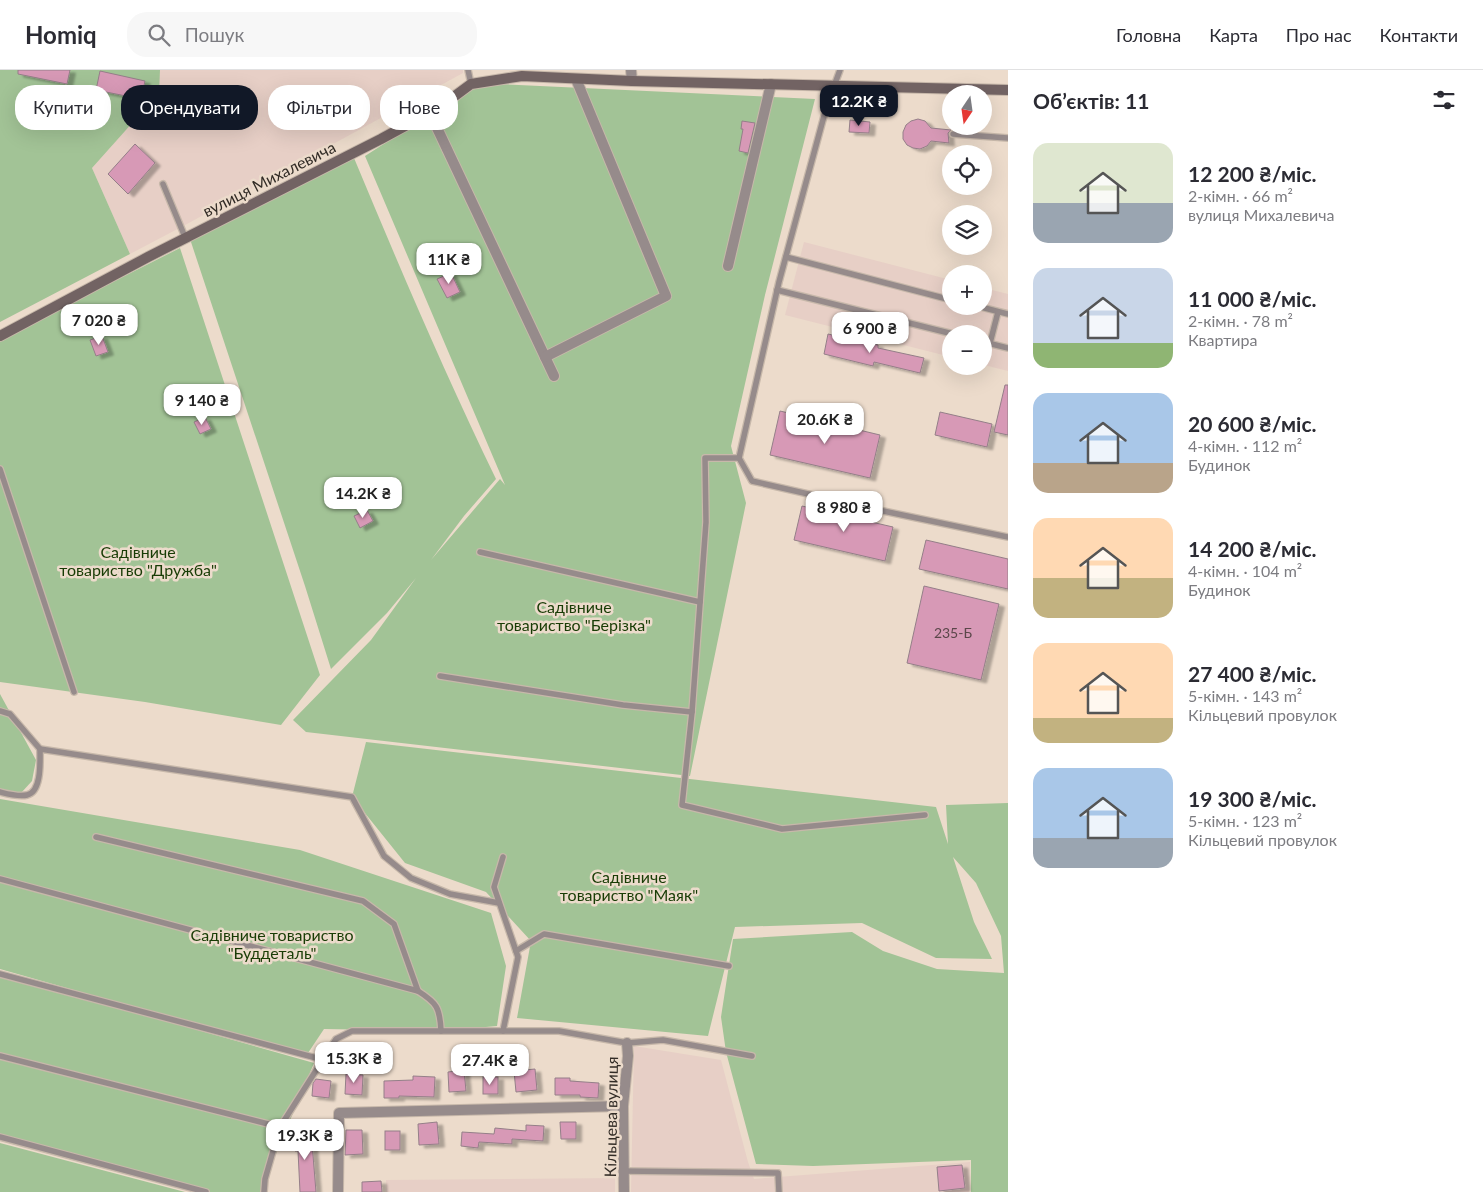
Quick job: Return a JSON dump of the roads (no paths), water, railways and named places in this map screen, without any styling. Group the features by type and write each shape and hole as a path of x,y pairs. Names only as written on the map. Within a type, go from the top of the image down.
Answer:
{"street":[{"path":"632,70 632,81"},
{"name":"вулиця Михалевича","path":"458,94 471,84 522,76 632,81 1008,90"},
{"path":"545,357 666,296 576,79"},
{"path":"728,266 771,84"},
{"name":"вулиця Михалевича","path":"0,336 186,237 397,130"},
{"path":"438,130 554,376"},
{"name":"Кільцева вулиця","path":"624,1192 623,1106 628,1056 627,1042"},
{"path":"338,1192 339,1113 623,1106"}],"lane":[{"path":"468,70 471,84"},
{"path":"840,70 827,105 777,290 739,458 752,481 869,508 1008,536"},
{"path":"967,135 1008,138"},
{"path":"163,184 186,237"},
{"path":"786,257 942,298"},
{"path":"777,290 942,331"},
{"path":"992,310 1008,314"},
{"path":"992,328 998,312"},
{"path":"992,343 1008,348"},
{"path":"739,458 705,458 706,522 692,712 682,805 782,829 925,815"},
{"path":"0,469 74,692"},
{"path":"480,552 700,602"},
{"path":"440,676 623,705 692,712"},
{"path":"0,711 10,714 40,749 41,772 34,791 29,795 19,796 0,792"},
{"path":"40,749 352,797 384,856 411,878 450,894 499,903"},
{"path":"96,837 363,901 394,924 418,991"},
{"path":"503,857 494,887 518,957 503,1031"},
{"path":"0,879 418,991 429,998 441,1012 442,1031"},
{"path":"516,951 544,934 729,966"},
{"path":"0,974 324,1060"},
{"path":"264,1192 265,1179 280,1127 336,1039 352,1031 559,1031 627,1042 663,1040 752,1056"},
{"path":"0,1056 280,1127"},
{"path":"0,1137 206,1192"},
{"path":"624,1171 778,1174 779,1192"}],"park label":[{"name":"Садівниче товариство \"Дружба\"","path":"138,561"},
{"name":"Садівниче товариство \"Берізка\"","path":"574,616"},
{"name":"Садівниче товариство \"Маяк\"","path":"629,886"},
{"name":"Садівниче товариство \"Буддеталь\"","path":"272,944"}]}
